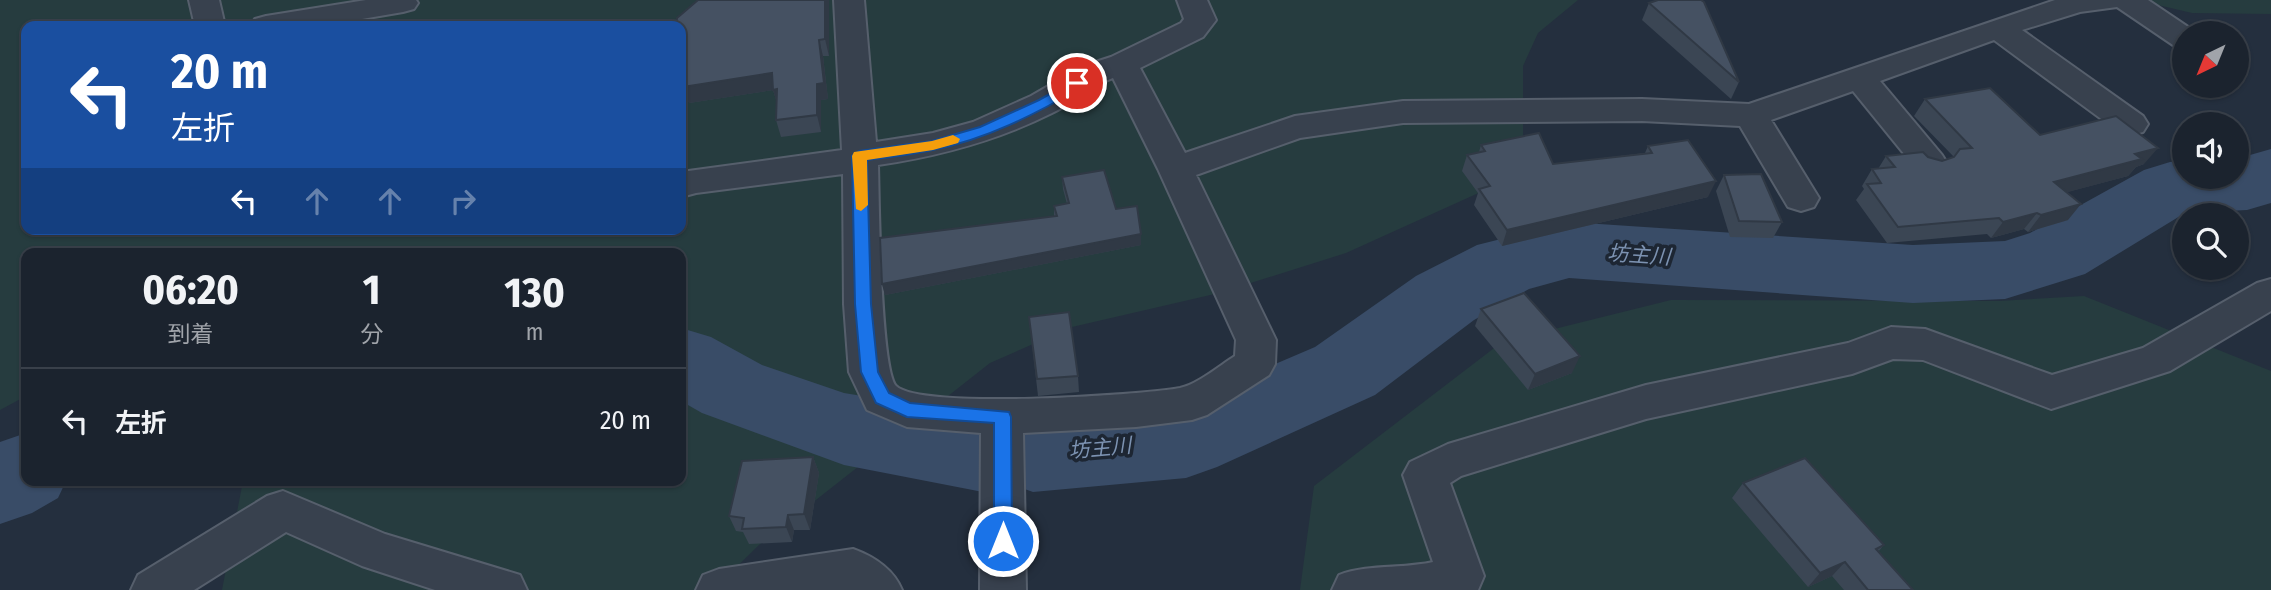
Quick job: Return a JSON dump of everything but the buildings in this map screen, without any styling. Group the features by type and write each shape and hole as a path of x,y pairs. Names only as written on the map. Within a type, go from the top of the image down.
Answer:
{"street":[{"path":"204,0 209,21"},
{"path":"849,0 860,158 863,304 869,372 883,398 907,410 1002,417 1136,410 1192,403 1255,364 1256,340 1176,169 1122,64"},
{"path":"686,183 860,158 933,145 985,130 1044,104 1094,73 1122,64 1192,30 1199,20 1192,0"},
{"path":"1176,169 1296,127 1403,111 1642,110 1751,115 1998,27 2077,3 2109,0"},
{"path":"2127,0 2172,30"},
{"path":"310,21 408,10"},
{"path":"1998,27 2131,124"},
{"path":"1859,77 1930,163"},
{"path":"1751,115 1801,198"},
{"path":"1355,590 1410,588 1461,576 1425,475 1448,462 1646,402 1852,358 1891,343 1924,345 2051,392 2156,360 2271,293"},
{"path":"1002,417 1003,590"},
{"path":"154,590 283,510 378,552 504,590"},
{"path":"719,590 853,570 879,590"}],"green space":[{"path":"0,0 1578,0 1538,33 1523,66 1523,156 1505,181 1346,253 1219,293 1072,327 990,363 760,544 713,590 222,590 242,486 686,486 686,248 21,248 21,399 0,410"},
{"path":"2137,0 2271,0 2271,14 2192,13"},
{"path":"2084,296 2271,371 2271,590 1300,590 1314,486 1502,342 1671,300 1998,301"}],"waterway":[{"name":"坊主川","path":"1033,454 1186,441 1345,371 1445,298 1505,266 1569,250 1913,274 2005,270 2057,254 2170,188 2247,184 2271,174"},
{"name":"坊主川","path":"686,364 732,389 844,429 983,454"},
{"name":"坊主川","path":"0,485 21,474"}],"slow traffic":[{"path":"861,205 859,156 933,145 953,139"}],"route":[{"path":"1003,541 1002,417 907,410 883,398 869,372 863,304 859,156 933,145 985,130 1044,104 1077,83"}]}
